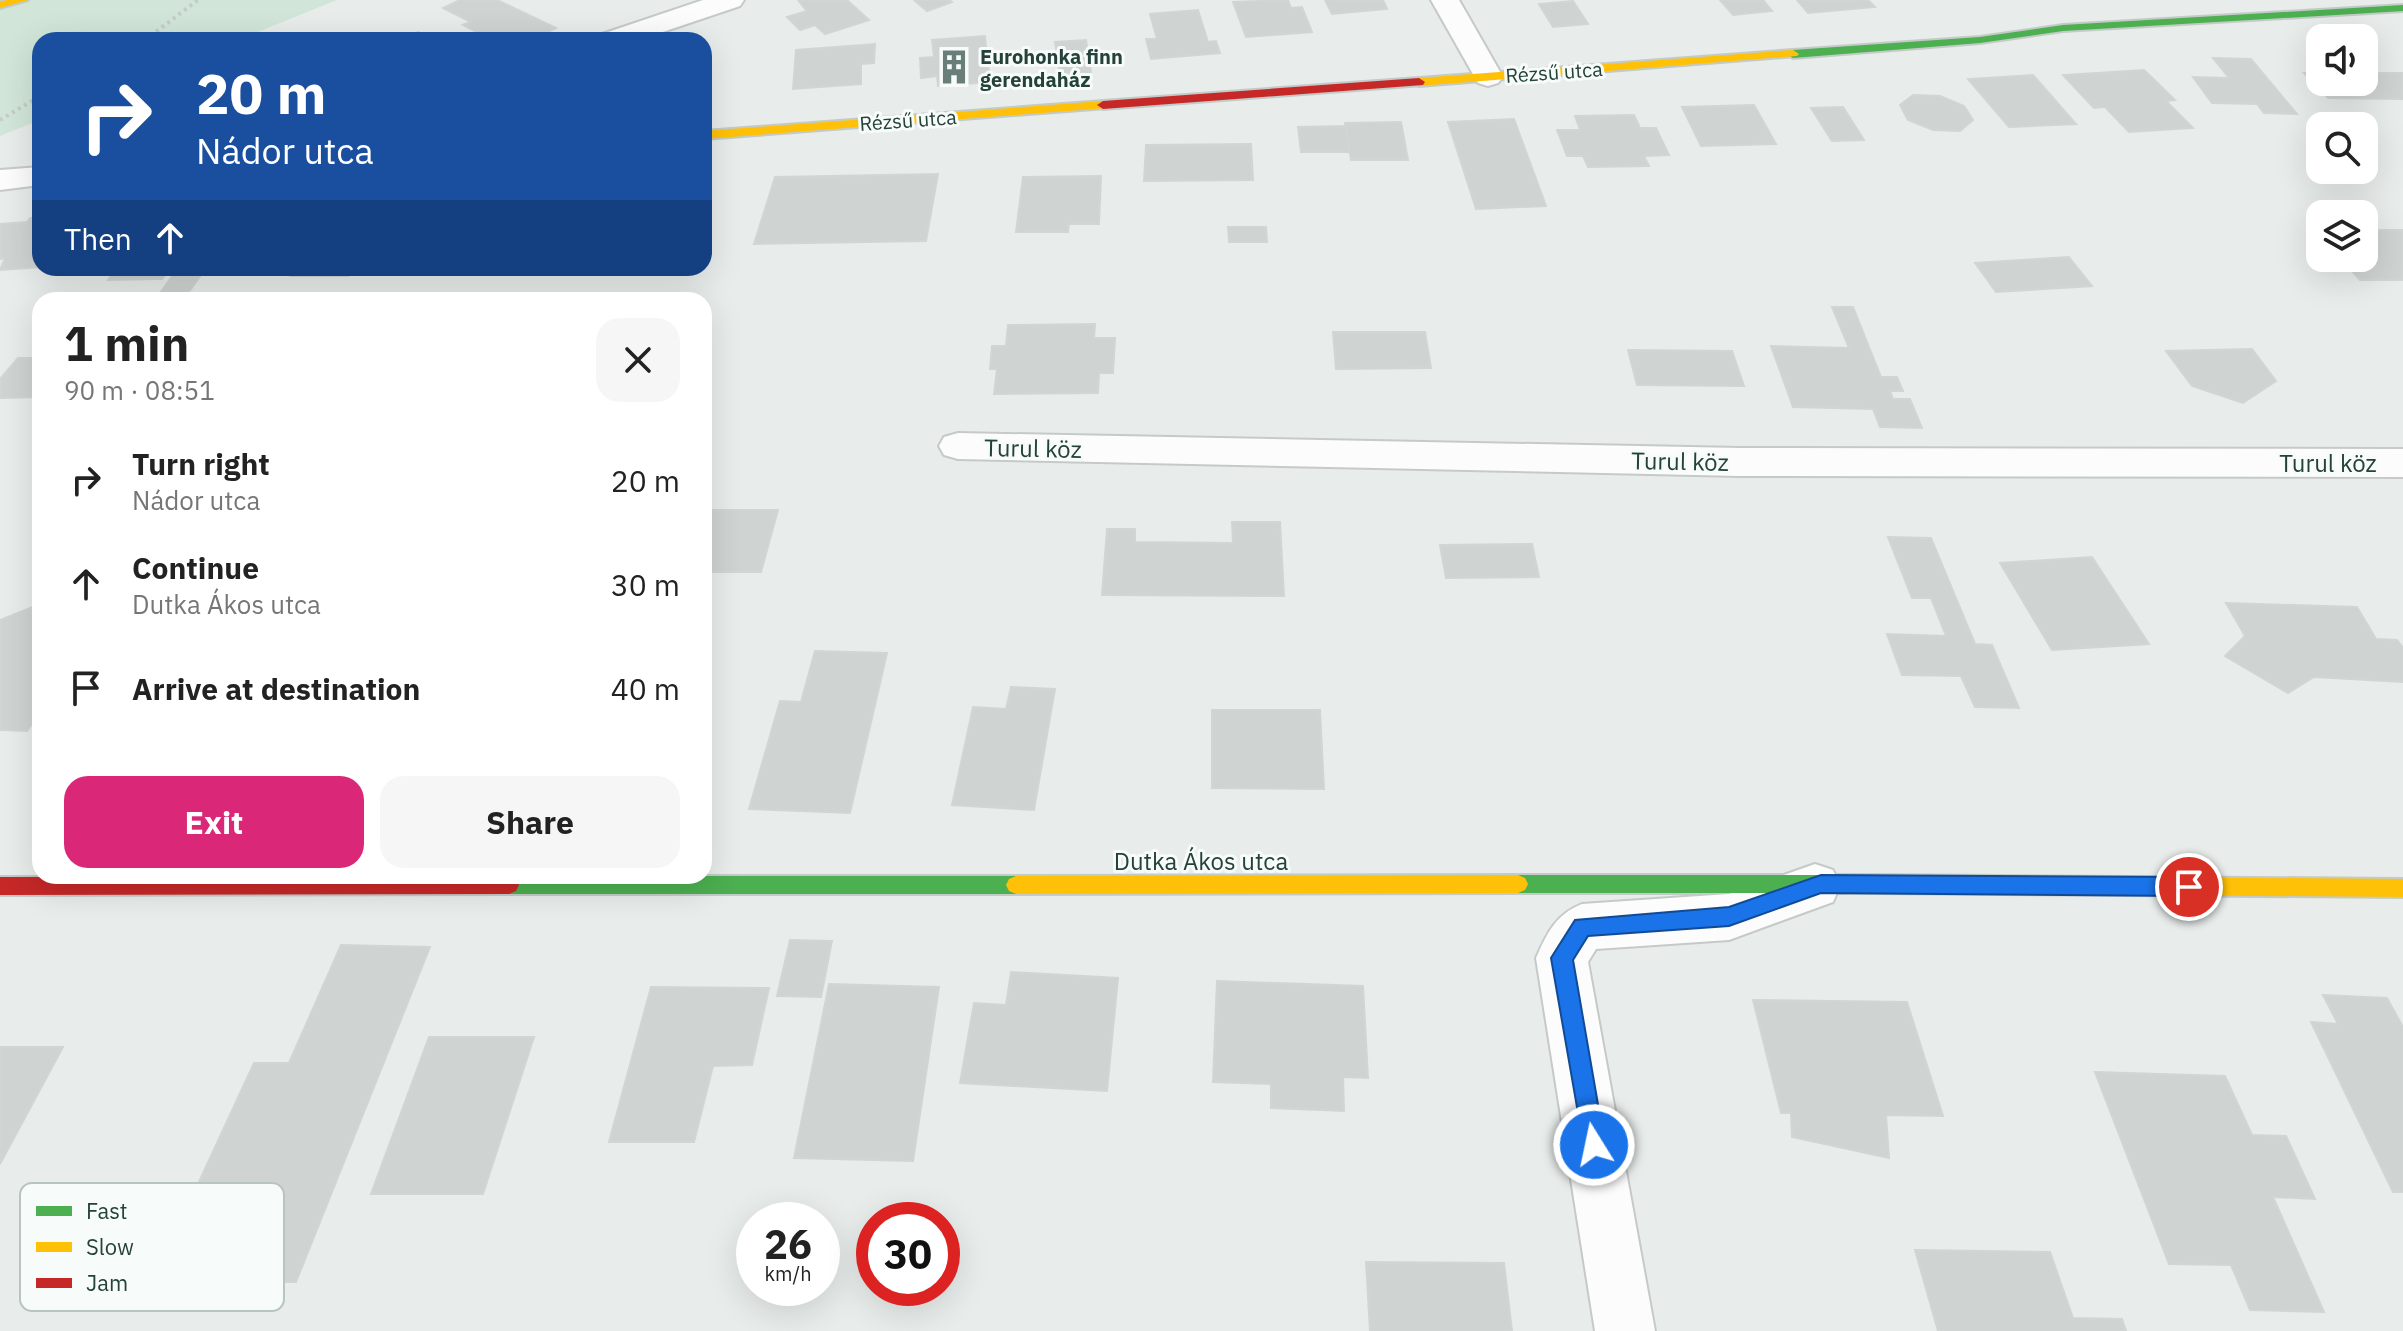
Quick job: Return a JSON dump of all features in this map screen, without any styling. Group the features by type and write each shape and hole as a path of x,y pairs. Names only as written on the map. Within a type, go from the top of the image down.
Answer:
{"street":[{"path":"0,5 22,0"},
{"path":"636,32 730,0"},
{"path":"1445,0 1488,77"},
{"name":"Rézsű utca","path":"712,134 1980,40 2015,32 2201,17 2248,18 2402,4"},
{"path":"0,180 32,177"},
{"name":"Turul köz","path":"958,446 1740,462 2403,463"},
{"path":"1625,1331 1562,958 1582,927 1729,917 1821,884"},
{"name":"Dutka Ákos utca","path":"0,886 1821,884 2403,888"}],"path":[{"path":"156,32 198,0"},
{"path":"0,120 32,101"}],"green space":[{"path":"0,0 337,0 258,32 32,32 32,123 0,136"}],"building":[{"path":"460,0 497,0 556,28 548,32 477,32 463,25 471,22 443,8"},
{"path":"798,0 847,0 869,20 825,34 815,25 800,30 787,17 807,11"},
{"path":"914,0 949,0 952,2 927,11"},
{"path":"1288,0 1291,8 1302,7 1312,32 1246,37 1233,2"},
{"path":"1325,0 1383,0 1387,9 1332,14"},
{"path":"1720,0 1763,0 1772,11 1733,15"},
{"path":"1797,0 1868,0 1875,7 1808,13"},
{"path":"1573,1 1588,24 1553,27 1539,4"},
{"path":"1198,10 1208,42 1216,41 1220,53 1151,59 1146,39 1157,39 1150,14"},
{"name":"Eurohonka finn gerendaház","path":"985,36 990,82 938,86 937,76 921,78 920,58 934,57 932,40"},
{"path":"1086,40 1091,72 1060,75 1055,42"},
{"path":"875,44 874,63 861,64 861,84 793,89 796,50"},
{"path":"2213,58 2251,59 2297,114 2264,113 2257,104 2212,103 2193,77 2229,78"},
{"path":"2144,70 2175,100 2166,101 2193,128 2129,132 2105,107 2094,108 2063,75"},
{"path":"2378,73 2403,73 2403,99 2326,96 2378,96"},
{"path":"2033,75 2076,124 2009,127 1968,79"},
{"path":"1913,95 1940,96 1964,106 1973,120 1960,131 1933,130 1908,120 1900,105"},
{"path":"1754,105 1776,144 1701,146 1682,107"},
{"path":"1843,107 1864,140 1832,141 1811,108"},
{"path":"1634,115 1640,128 1656,128 1669,155 1644,156 1649,166 1588,167 1583,156 1567,156 1557,130 1580,130 1575,116"},
{"path":"1514,119 1546,206 1476,209 1448,122"},
{"path":"1401,122 1408,160 1351,160 1345,123"},
{"path":"1346,126 1350,152 1301,152 1298,127"},
{"path":"1251,144 1253,180 1144,181 1146,145"},
{"path":"938,174 926,241 754,244 775,177"},
{"path":"1101,176 1099,224 1069,224 1068,232 1016,232 1023,177"},
{"path":"30,218 32,268 0,270 5,258 0,259 0,224 27,222"},
{"path":"1228,227 1266,227 1267,242 1229,242"},
{"path":"2378,230 2403,230 2403,280 2360,280 2353,272 2378,272"},
{"path":"2069,257 2092,286 1996,292 1975,263"},
{"path":"111,276 164,276 162,279 108,280"},
{"path":"172,276 200,276 189,292 161,292"},
{"path":"1832,307 1853,307 1881,377 1897,377 1903,391 1890,391 1893,399 1910,399 1922,428 1880,427 1873,409 1793,407 1771,346 1849,348"},
{"path":"1095,324 1094,338 1115,338 1113,373 1099,373 1098,393 994,394 997,369 990,369 992,346 1006,346 1008,325"},
{"path":"1333,332 1425,332 1431,368 1336,369"},
{"path":"2252,349 2276,381 2243,403 2192,386 2166,351"},
{"path":"1628,350 1732,351 1744,386 1637,385"},
{"path":"18,358 32,358 32,397 0,398 0,379"},
{"path":"712,510 778,510 761,572 712,572"},
{"path":"1232,522 1280,522 1284,596 1102,595 1107,529 1135,529 1135,542 1233,543"},
{"path":"1888,537 1931,538 1975,644 1992,645 2019,708 1975,707 1961,676 1902,675 1887,634 1946,636 1931,598 1912,598"},
{"path":"1532,544 1539,577 1446,578 1440,545"},
{"path":"2092,557 2149,644 2052,650 2000,563"},
{"path":"2226,603 2357,607 2376,639 2397,640 2403,648 2403,682 2314,677 2288,693 2225,656 2245,636"},
{"path":"32,607 32,724 27,731 0,730 0,620"},
{"path":"815,651 887,653 850,813 749,809 780,701 801,702"},
{"path":"1011,687 1055,689 1034,810 952,805 973,707 1006,709"},
{"path":"1212,710 1320,710 1324,789 1212,788"},
{"path":"790,940 832,941 821,997 777,996"},
{"path":"341,945 430,947 296,1282 284,1282 284,1183 198,1183 254,1063 289,1063"},
{"path":"1011,972 1118,978 1107,1091 960,1083 974,1003 1006,1005"},
{"path":"1217,981 1363,986 1368,1078 1343,1077 1344,1111 1271,1108 1271,1084 1213,1082"},
{"path":"829,984 939,987 913,1161 794,1158"},
{"path":"651,987 769,988 752,1065 713,1066 694,1142 609,1142"},
{"path":"2323,995 2387,998 2403,1027 2403,1192 2393,1192 2311,1022 2338,1024"},
{"path":"1753,1000 1907,1002 1943,1116 1886,1115 1889,1158 1792,1137 1791,1113 1781,1113"},
{"path":"429,1037 534,1037 483,1194 371,1194"},
{"path":"0,1047 63,1047 0,1164"},
{"path":"2095,1072 2225,1076 2252,1135 2286,1136 2315,1199 2273,1197 2324,1312 2250,1310 2231,1265 2169,1264"},
{"path":"1915,1250 2050,1252 2073,1318 2122,1319 2126,1331 1938,1331"},
{"path":"1366,1262 1504,1263 1512,1331 1370,1331"}],"traffic: fast":[{"path":"1793,54 1980,40 2063,28 2403,8"},
{"path":"1518,884 1874,884"},
{"path":"509,885 1016,885"}],"traffic: slow":[{"path":"0,5 22,0"},
{"path":"1419,82 1793,54"},
{"path":"712,134 1103,105"},
{"path":"1016,885 1518,884"},
{"path":"1874,884 2403,888"}],"traffic: jam":[{"path":"1103,105 1419,82"},
{"path":"0,886 509,885"}],"place":[{"name":"Eurohonka finn gerendaház","path":"954,67"}],"route":[{"path":"1594,1145 1562,958 1582,927 1729,917 1821,884 2189,887"}]}
